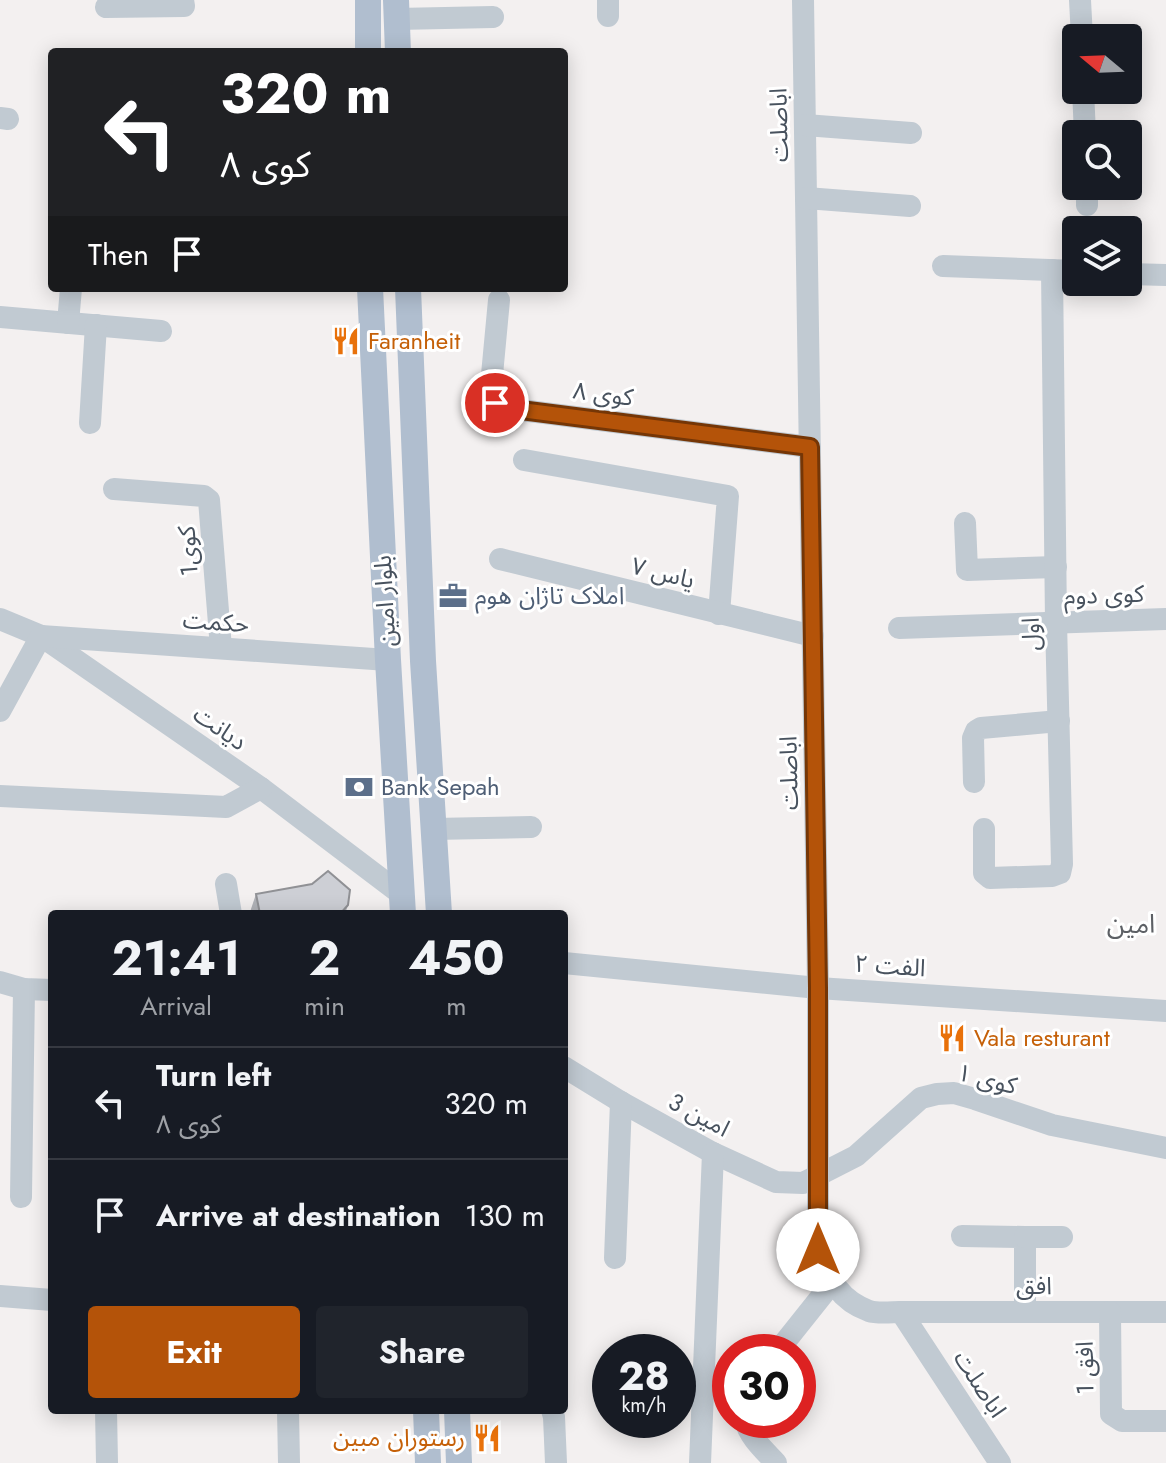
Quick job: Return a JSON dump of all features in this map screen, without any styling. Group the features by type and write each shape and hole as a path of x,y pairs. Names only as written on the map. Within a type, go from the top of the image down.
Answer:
{"main road":[{"path":"368,0 368,48"},
{"path":"397,9 398,48"},
{"name":"بلوار امین","path":"370,292 402,904"},
{"name":"بلوار امین","path":"408,292 423,661 439,910"},
{"path":"388,660 423,661"},
{"path":"426,1414 428,1463"},
{"path":"457,1414 459,1463"}],"street":[{"path":"106,7 184,6 183,0"},
{"name":"اباصلت","path":"803,0 818,988 818,1250 832,1283"},
{"path":"1080,0 1081,24"},
{"path":"397,9 493,17"},
{"path":"805,125 911,133"},
{"path":"806,198 910,206"},
{"path":"943,266 1062,270"},
{"name":"اول","path":"984,829 984,873 990,878 1052,876 1060,873 1052,270"},
{"path":"1142,274 1166,275"},
{"path":"68,323 71,292"},
{"name":"کوی ۸","path":"499,300 490,396 505,408 810,447"},
{"path":"0,317 161,331"},
{"path":"90,423 96,325"},
{"path":"524,460 728,496 719,614"},
{"name":"کوی1","path":"114,489 204,496 209,500 221,648"},
{"path":"965,523 967,570 1056,567"},
{"name":"یاس ۷","path":"500,559 813,636"},
{"name":"دیانت","path":"0,619 41,636 261,788 402,904"},
{"name":"کوی دوم","path":"899,628 1166,619"},
{"path":"0,711 41,636"},
{"name":"حکمت","path":"41,636 388,660"},
{"path":"974,782 973,738 976,731 1059,721"},
{"path":"0,796 226,807 261,788"},
{"path":"434,829 531,827"},
{"path":"226,884 230,910"},
{"name":"الفت ۲","path":"568,963 818,988 1166,1011"},
{"path":"0,982 24,989 48,990"},
{"path":"21,1197 24,989"},
{"name":"امین 3","path":"568,1069 713,1153 776,1182 803,1183 817,1175"},
{"name":"کوی ۱","path":"817,1175 856,1156 921,1098 937,1094 954,1093 1052,1125 1166,1148"},
{"path":"615,1258 621,1102"},
{"path":"700,1463 713,1153"},
{"path":"962,1236 1062,1237"},
{"path":"1025,1237 1025,1312"},
{"path":"791,1334 832,1283 846,1298 872,1312 901,1312"},
{"path":"0,1296 48,1300"},
{"name":"اباصلت","path":"901,1312 1000,1463"},
{"name":"افق","path":"901,1312 1166,1312"},
{"name":"افق 1","path":"1110,1312 1111,1414 1122,1421 1166,1421"},
{"path":"106,1414 107,1463"},
{"path":"288,1414 289,1463"},
{"path":"553,1414 556,1463"},
{"path":"754,1438 776,1463"}],"building":[{"path":"328,871 350,890 348,905 344,910 259,910 256,894 312,884"}],"place":[{"name":"Faranheit","path":"346,341"},
{"name":"املاک تاژان هوم","path":"453,596"},
{"name":"Bank Sepah","path":"359,787"},
{"name":"Vala resturant","path":"952,1038"},
{"name":"رستوران مبین","path":"487,1438"}],"district":[{"name":"امین","path":"1131,924"}],"route":[{"path":"495,403 505,408 810,447 818,988 818,1250"}]}
